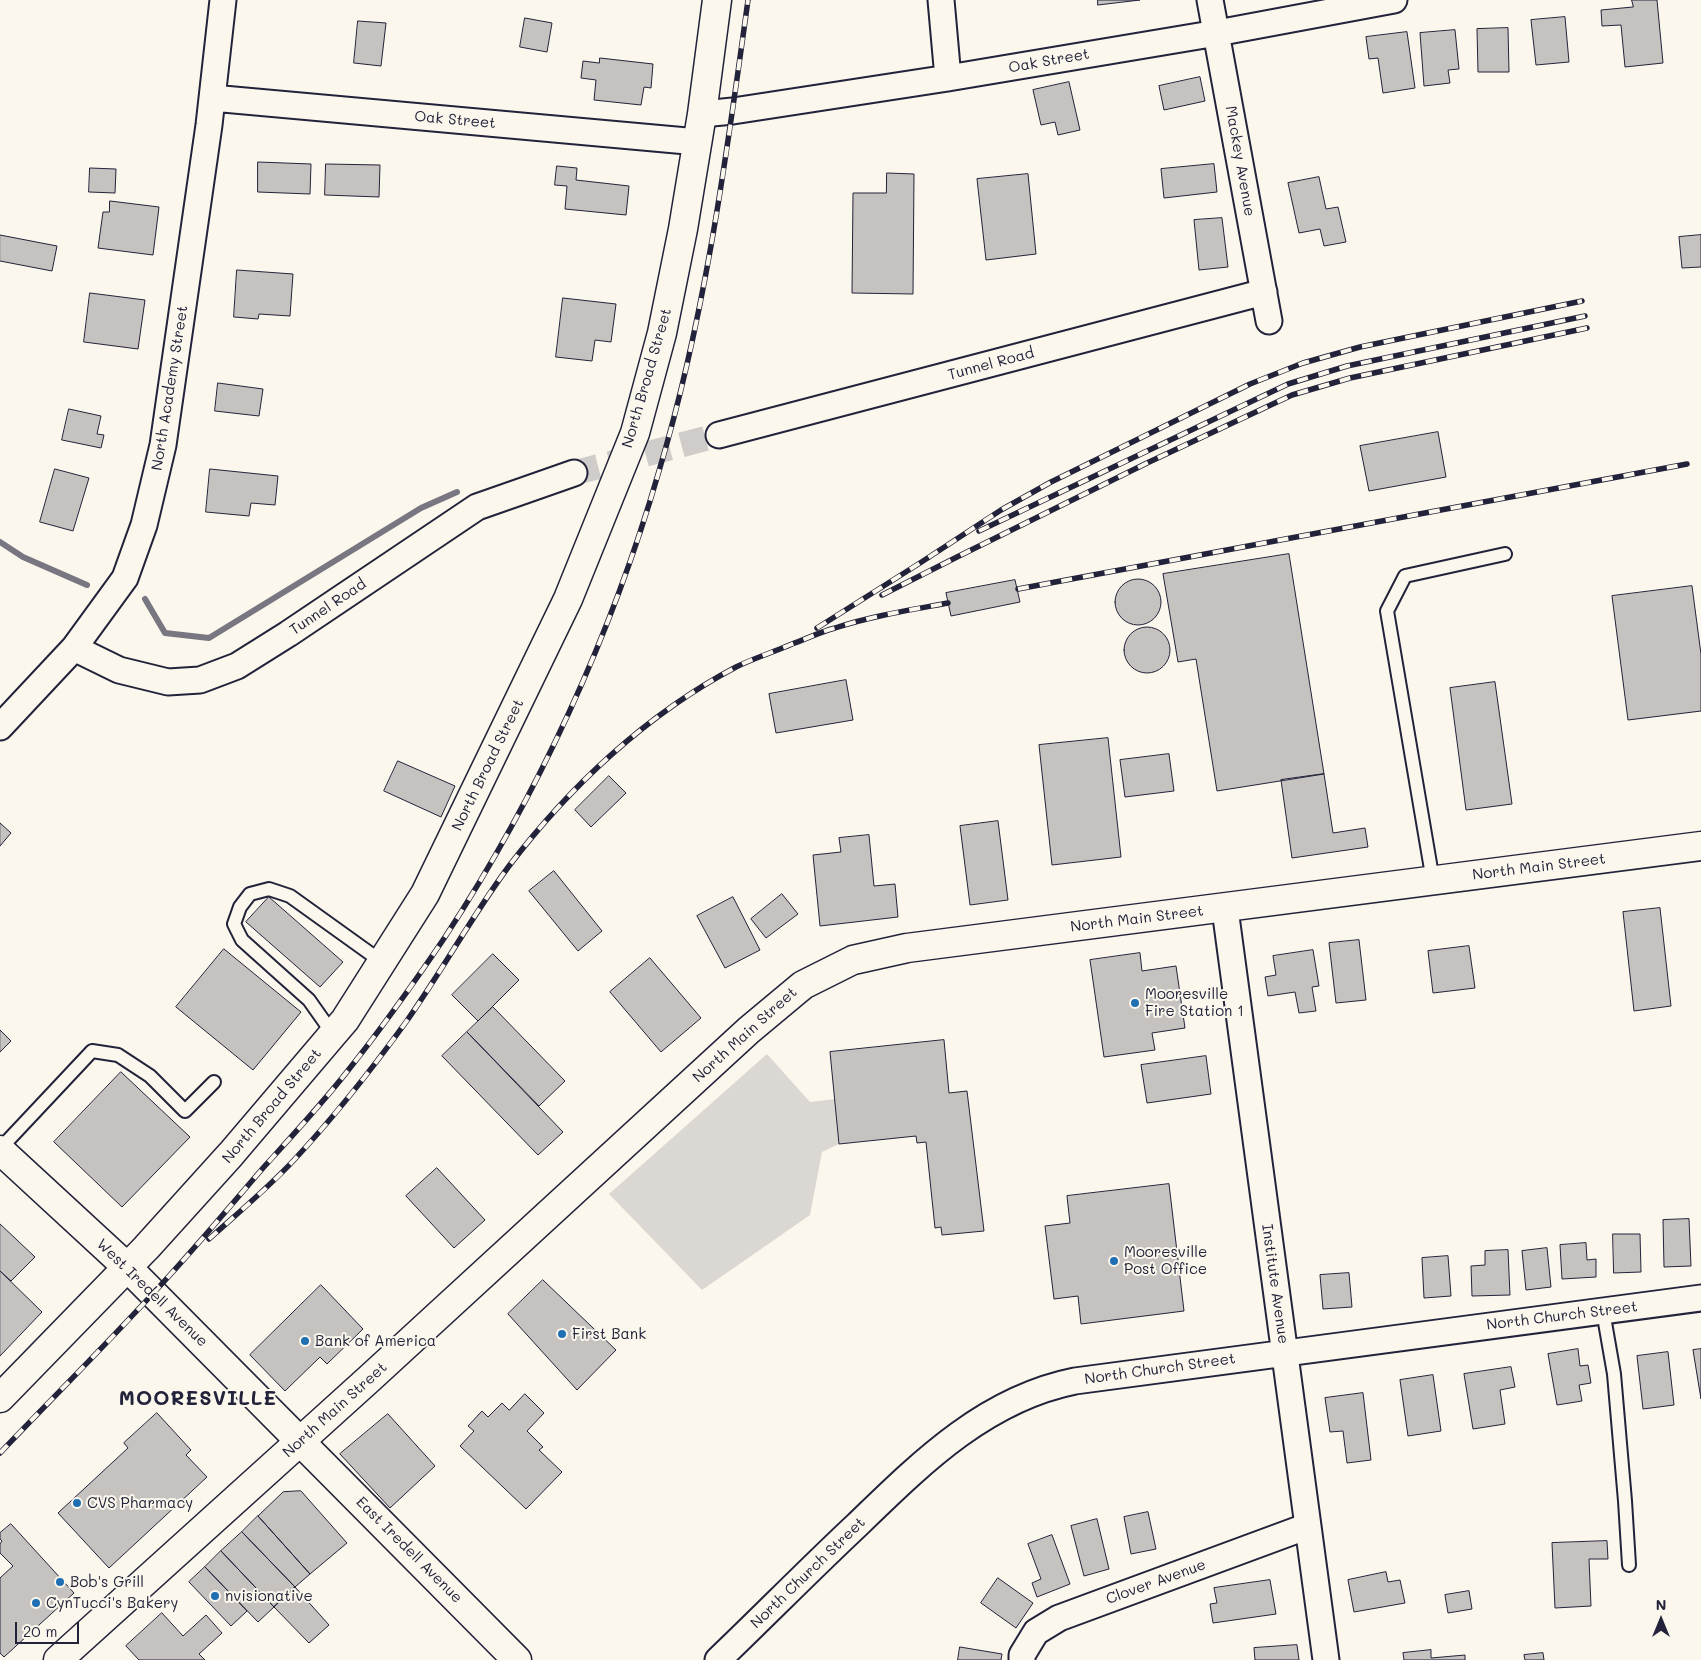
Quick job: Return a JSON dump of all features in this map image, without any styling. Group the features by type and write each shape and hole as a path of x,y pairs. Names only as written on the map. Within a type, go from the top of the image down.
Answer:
{"main road":[{"name":"North Broad Street","path":"0,1398 128,1268 231,1154 345,1020 425,894 568,599 635,433 662,333 684,229 717,0"},
{"name":"North Main Street","path":"58,1660 301,1441 749,1030 803,984 853,960 907,948 1701,846"},
{"name":"West Iredell Avenue","path":"0,1149 128,1268 301,1441"},
{"name":"East Iredell Avenue","path":"301,1441 517,1660"}],"street":[{"name":"North Academy Street","path":"0,727 74,648 125,578 144,525 162,445 212,98 223,0"},
{"path":"941,0 948,78"},
{"name":"Mackey Avenue","path":"1210,0 1269,321"},
{"name":"Oak Street","path":"702,114 733,111 948,78 1217,33 1394,0"},
{"name":"Oak Street","path":"212,98 698,142"},
{"name":"Tunnel Road","path":"719,435 1264,292"},
{"name":"Tunnel Road","path":"74,648 119,670 168,682 200,680 237,666 477,507 574,474"},
{"name":"Institute Avenue","path":"1225,908 1326,1660"},
{"name":"North Church Street","path":"718,1660 897,1486 953,1438 982,1418 1021,1398 1054,1385 1285,1352 1701,1298"},
{"name":"Clover Avenue","path":"1022,1660 1022,1656 1036,1632 1059,1618 1308,1526"}],"lane":[{"path":"1433,881 1387,610 1405,576 1505,554"},
{"path":"333,1034 309,1000 242,940 234,924 240,907 250,894 269,889 290,896 382,962"},
{"path":"0,1149 92,1051 118,1055 150,1076 185,1111 214,1082"},
{"path":"1603,1311 1614,1374 1625,1501 1628,1565"}],"shaded area":[{"path":"767,1054 810,1102 835,1099 839,1144 822,1152 810,1215 702,1290 609,1194"}],"building":[{"path":"1098,0 1140,0 1098,5"},
{"path":"1632,0 1657,0 1663,63 1625,67 1621,25 1602,26 1601,10 1633,7"},
{"path":"1565,17 1569,62 1536,65 1531,20"},
{"path":"525,18 552,23 547,52 520,47"},
{"path":"358,21 386,23 381,66 354,63"},
{"path":"1508,28 1509,72 1478,72 1477,29"},
{"path":"1455,30 1459,69 1448,70 1450,83 1424,86 1420,33"},
{"path":"1407,32 1415,88 1383,93 1378,58 1369,59 1366,37"},
{"path":"600,58 653,64 651,88 644,87 641,105 594,100 596,80 581,78 583,61 599,63"},
{"path":"1200,77 1205,101 1164,110 1159,86"},
{"path":"1069,82 1080,130 1058,135 1055,122 1041,125 1033,90"},
{"path":"258,162 311,164 310,194 258,192"},
{"path":"326,164 380,165 379,197 325,195"},
{"path":"1214,164 1217,192 1164,198 1161,169"},
{"path":"557,166 577,168 576,180 629,186 626,215 565,209 567,186 555,185"},
{"path":"90,168 116,169 115,193 89,192"},
{"path":"887,173 914,174 913,294 852,293 853,193 886,193"},
{"path":"1028,174 1036,254 986,260 977,179"},
{"path":"1319,177 1326,209 1338,207 1346,242 1324,246 1320,229 1299,233 1288,183"},
{"path":"110,201 159,207 153,255 98,248 103,212 109,212"},
{"path":"1222,218 1228,267 1199,270 1194,220"},
{"path":"0,235 57,246 52,271 0,261"},
{"path":"1701,235 1701,267 1682,268 1679,237"},
{"path":"237,270 293,274 290,316 259,314 258,319 234,317"},
{"path":"90,293 145,300 138,349 84,342"},
{"path":"563,298 616,304 611,342 595,340 592,361 556,357"},
{"path":"218,383 263,389 259,416 215,411"},
{"path":"69,409 101,416 97,434 104,435 101,448 62,440"},
{"path":"1438,432 1446,477 1369,491 1360,446"},
{"path":"55,469 89,478 73,531 40,522"},
{"path":"210,469 278,476 275,505 251,503 249,516 206,512"},
{"path":"1289,554 1324,774 1217,791 1196,659 1178,662 1163,574"},
{"path":"1143,579 1155,585 1160,593 1160,611 1155,619 1147,624 1133,625 1121,619 1116,611 1115,597 1121,585 1129,580"},
{"path":"1015,580 1020,602 951,616 946,593"},
{"path":"1692,586 1701,654 1701,711 1628,720 1612,596"},
{"path":"1152,627 1164,633 1169,641 1169,659 1164,667 1156,672 1142,673 1130,667 1125,659 1124,645 1130,633 1138,628"},
{"path":"846,680 853,720 776,733 769,694"},
{"path":"1495,682 1512,804 1466,810 1450,688"},
{"path":"1108,738 1121,857 1052,865 1039,745"},
{"path":"1169,754 1174,791 1125,797 1120,760"},
{"path":"398,761 455,786 441,817 384,791"},
{"path":"1324,774 1333,833 1365,828 1368,847 1292,858 1281,780"},
{"path":"609,776 626,793 591,827 575,810"},
{"path":"998,821 1008,900 970,905 960,826"},
{"path":"0,823 11,833 0,846"},
{"path":"869,835 874,886 895,884 898,917 820,926 813,855 841,852 839,838"},
{"path":"554,871 602,931 578,951 529,891"},
{"path":"782,894 798,914 766,938 751,919"},
{"path":"269,897 343,962 320,987 246,922"},
{"path":"733,897 760,950 725,968 697,916"},
{"path":"1660,908 1671,1006 1634,1011 1623,912"},
{"path":"1359,940 1366,1000 1336,1003 1329,943"},
{"path":"1469,946 1475,988 1433,993 1428,951"},
{"path":"224,949 301,1012 253,1070 176,1007"},
{"path":"1313,950 1319,986 1312,987 1316,1011 1299,1013 1295,992 1268,996 1265,977 1276,975 1273,956"},
{"path":"1140,953 1142,971 1176,966 1185,1028 1152,1033 1155,1050 1104,1057 1090,960"},
{"path":"493,954 519,980 478,1021 452,995"},
{"path":"650,958 701,1018 661,1052 610,992"},
{"path":"493,1007 565,1081 539,1106 467,1032"},
{"path":"0,1030 11,1041 0,1052"},
{"path":"467,1032 563,1132 538,1155 442,1056"},
{"path":"944,1040 949,1093 967,1091 984,1231 942,1235 941,1227 935,1228 926,1142 917,1143 916,1136 839,1144 830,1052"},
{"path":"1206,1056 1211,1094 1147,1103 1141,1065"},
{"path":"121,1072 190,1137 122,1207 54,1142"},
{"path":"437,1168 485,1220 454,1248 406,1196"},
{"name":"Mooresville Post Office","path":"1169,1184 1184,1311 1081,1324 1078,1296 1054,1299 1045,1226 1070,1223 1067,1196"},
{"path":"1689,1219 1691,1266 1664,1267 1663,1220"},
{"path":"0,1224 35,1257 11,1281 0,1271"},
{"path":"1613,1234 1640,1234 1641,1272 1614,1273"},
{"path":"1586,1243 1587,1260 1596,1259 1596,1277 1562,1279 1560,1245"},
{"path":"1547,1248 1551,1287 1526,1290 1522,1251"},
{"path":"1508,1250 1510,1295 1472,1296 1471,1266 1485,1265 1485,1251"},
{"path":"1448,1256 1451,1296 1424,1298 1422,1258"},
{"path":"0,1271 42,1312 0,1356"},
{"path":"1349,1273 1352,1307 1323,1309 1320,1275"},
{"path":"543,1280 616,1350 577,1390 508,1314"},
{"path":"321,1285 363,1329 327,1364 320,1357 285,1391 250,1355"},
{"path":"1578,1349 1580,1366 1588,1365 1591,1383 1579,1385 1582,1401 1557,1405 1548,1354"},
{"path":"1701,1349 1701,1399 1693,1350"},
{"path":"1668,1352 1674,1405 1643,1409 1637,1356"},
{"path":"1511,1367 1515,1387 1500,1390 1505,1424 1473,1429 1464,1374"},
{"path":"1433,1375 1441,1431 1408,1436 1400,1380"},
{"path":"1363,1393 1371,1460 1347,1463 1343,1431 1330,1432 1325,1398"},
{"path":"525,1394 544,1413 527,1431 543,1447 539,1450 562,1472 526,1509 460,1446 474,1431 468,1426 482,1411 488,1417 502,1403 509,1410"},
{"name":"CVS Pharmacy","path":"157,1413 191,1450 186,1455 207,1477 109,1568 58,1513 128,1448 124,1443"},
{"path":"388,1414 435,1466 390,1508 340,1454"},
{"path":"301,1491 347,1543 310,1574 258,1516 283,1492"},
{"path":"1148,1512 1156,1549 1131,1554 1124,1517"},
{"path":"258,1516 310,1574 295,1587 242,1532"},
{"path":"1097,1519 1109,1569 1084,1576 1071,1526"},
{"path":"11,1524 74,1593 4,1657 0,1653 0,1578 13,1566 0,1553 2,1541 0,1533"},
{"path":"242,1532 295,1587 274,1607 221,1551"},
{"path":"1052,1535 1070,1584 1037,1597 1032,1583 1041,1579 1028,1544"},
{"path":"1607,1541 1608,1559 1589,1559 1591,1606 1555,1608 1552,1543"},
{"path":"221,1551 274,1607 258,1622 205,1567"},
{"path":"205,1567 247,1611 231,1626 189,1582"},
{"path":"1386,1572 1388,1582 1400,1580 1405,1603 1354,1612 1348,1580"},
{"path":"998,1578 1033,1603 1016,1628 981,1603"},
{"path":"1270,1580 1276,1614 1213,1623 1210,1604 1217,1603 1214,1588"},
{"path":"295,1587 329,1625 309,1643 274,1607"},
{"path":"1469,1591 1472,1609 1448,1613 1445,1595"},
{"path":"162,1613 183,1636 206,1615 222,1633 199,1654 205,1660 139,1660 126,1646"},
{"path":"1297,1645 1299,1660 1255,1660 1254,1648"},
{"path":"960,1647 1002,1654 1001,1660 958,1660"},
{"path":"1431,1650 1431,1658 1465,1655 1465,1660 1404,1660 1403,1653"},
{"path":"1543,1653 1544,1660 1525,1660 1524,1655"}],"waterway":[{"path":"145,599 165,633 209,638 421,508 457,492"},
{"path":"0,542 23,557 87,585"}],"tunnel":[{"path":"574,473 719,435"}],"railway":[{"path":"0,1453 169,1276 346,1073 397,1006 445,937 479,883 541,770 569,712 619,593 659,471 675,413 702,296 722,178 748,0"},
{"path":"817,628 1001,510 1051,482 1250,384 1303,363 1360,347 1582,301"},
{"path":"979,531 1288,384 1347,366 1585,316"},
{"path":"882,595 1147,463 1292,395 1350,378 1587,328"},
{"path":"1018,589 1687,464"},
{"path":"209,1239 284,1170 338,1110 406,1022 482,904 509,866 558,808 612,754 672,707 736,667 818,634 849,624 948,603"}],"place":[{"name":"Mooresville Fire Station 1","path":"1135,1003"},
{"name":"Mooresville Post Office","path":"1114,1261"},
{"name":"First Bank","path":"562,1334"},
{"name":"Bank of America","path":"305,1341"},
{"name":"CVS Pharmacy","path":"77,1503"},
{"name":"Bob's Grill","path":"60,1582"},
{"name":"nvisionative","path":"215,1596"},
{"name":"CynTucci's Bakery","path":"36,1603"}],"district":[{"name":"MOORESVILLE","path":"198,1399"}]}
